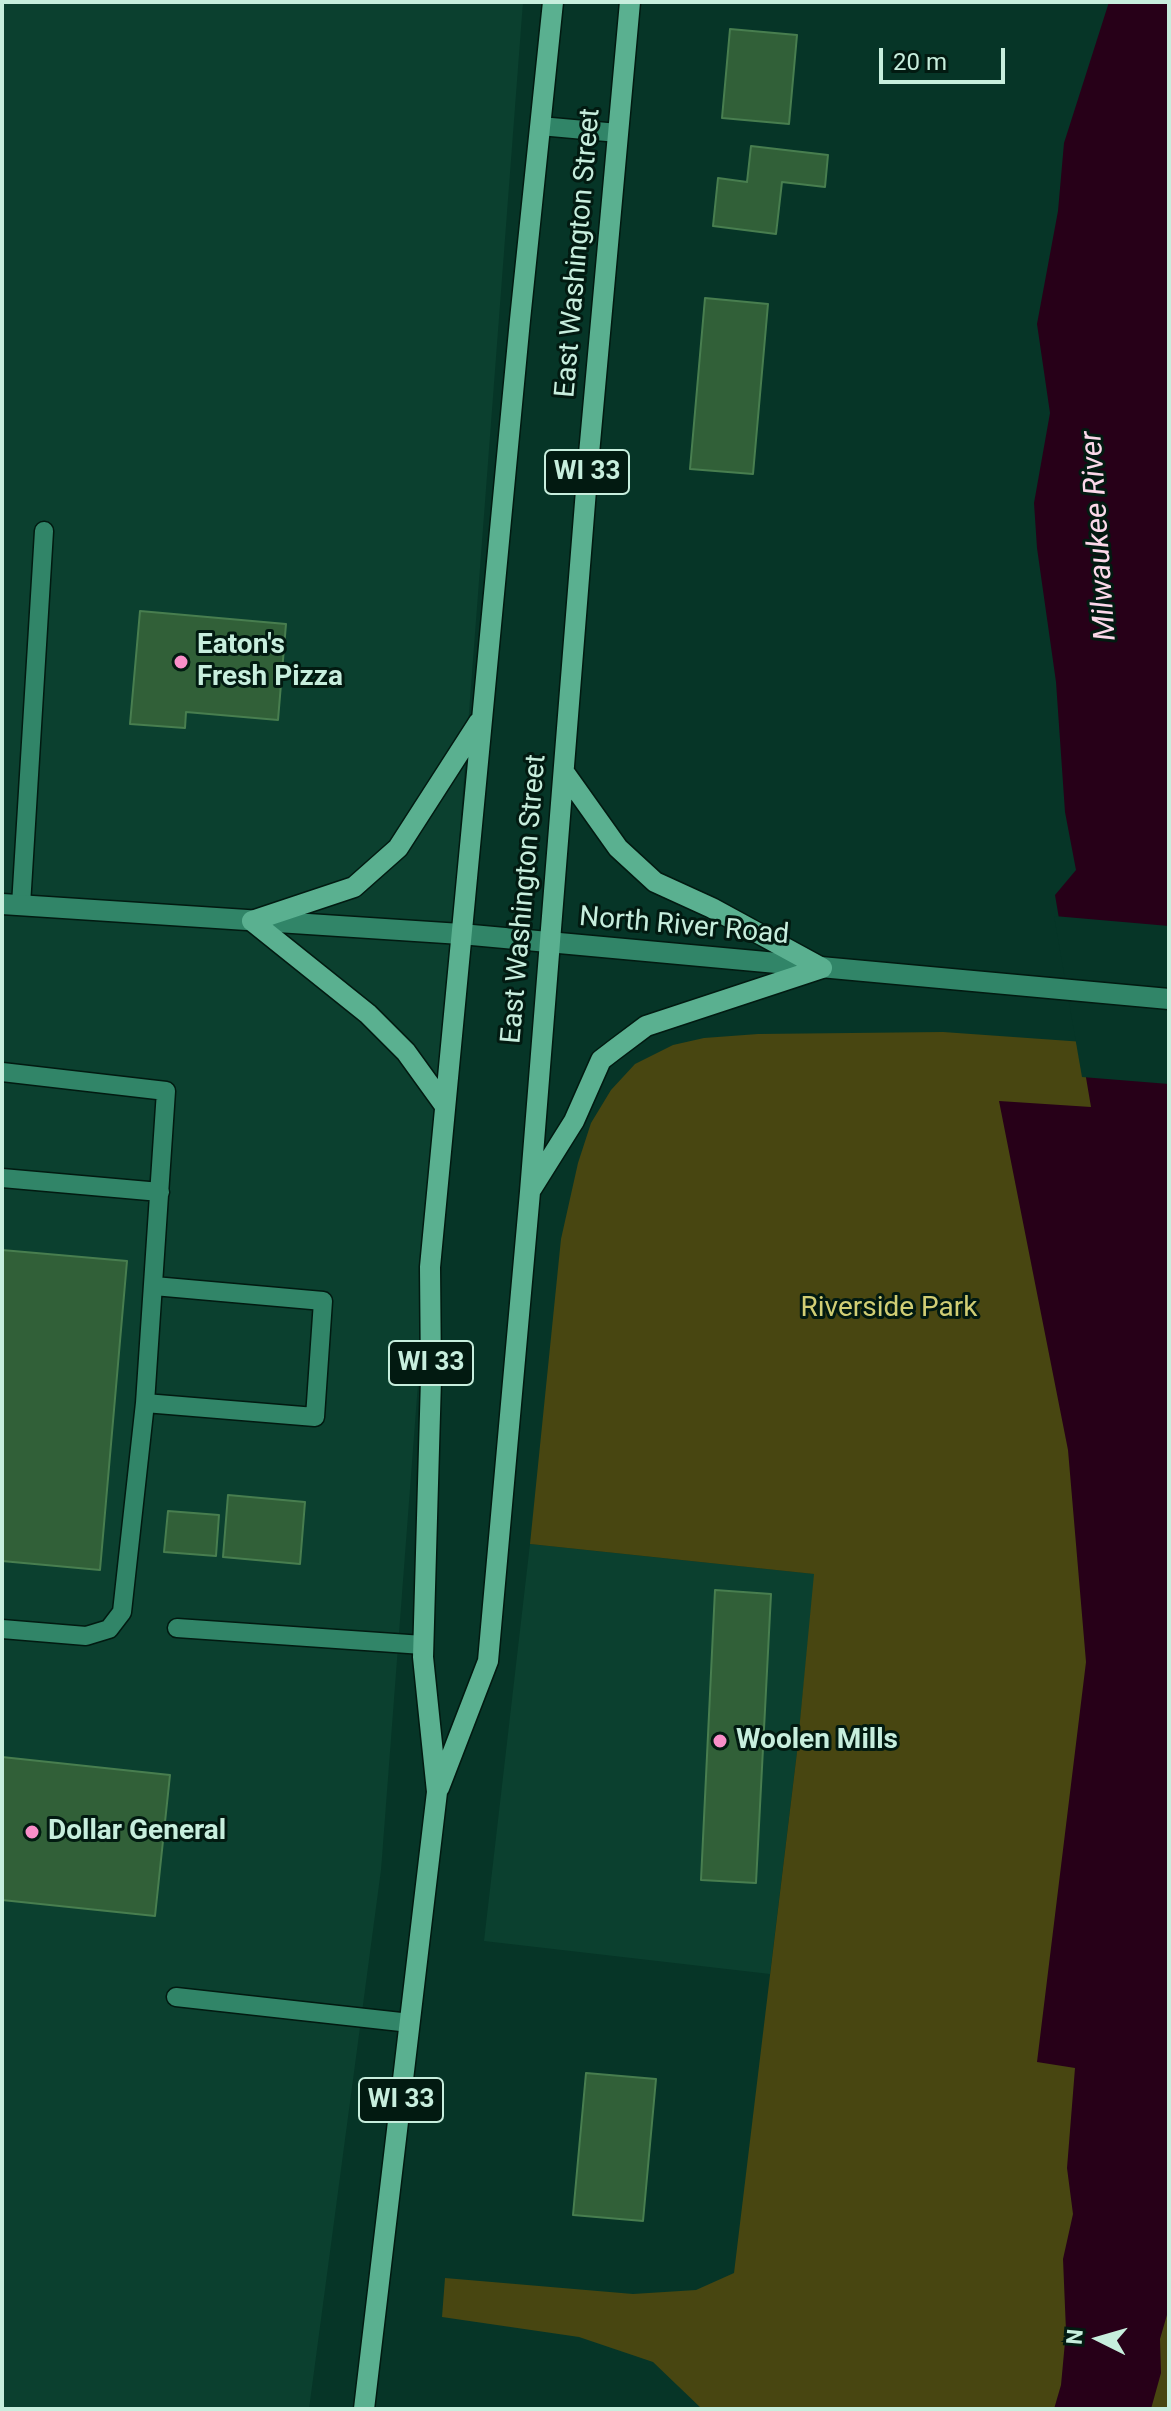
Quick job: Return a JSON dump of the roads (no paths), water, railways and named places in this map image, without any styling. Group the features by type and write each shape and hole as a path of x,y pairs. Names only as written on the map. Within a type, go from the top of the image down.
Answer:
{"main road":[{"name":"East Washington Street","path":"364,2409 437,1792 423,1645 431,1379 430,1267 553,2"},
{"name":"East Washington Street","path":"437,1792 488,1661 630,2"},
{"path":"252,921 354,887 398,848 481,719"},
{"path":"564,772 618,848 655,882 712,908 822,968"},
{"path":"252,921 368,1014 406,1052 445,1106"},
{"path":"530,1192 574,1121 601,1060 614,1050 646,1026 822,968"}],"street":[{"name":"North River Road","path":"12,904 461,934 1169,999"}],"lane":[{"path":"540,126 618,133"},
{"path":"12,904 44,531"},
{"path":"2,1072 166,1091 145,1403 122,1612 109,1629 86,1636 2,1629"},
{"path":"2,1178 160,1192"},
{"path":"145,1403 315,1417 323,1301 154,1286"},
{"path":"177,1628 423,1645"},
{"path":"176,1997 410,2023"}],"water":[{"name":"Milwaukee River","path":"1109,2 1169,2 1169,2308 1160,2339 1161,2373 1151,2409 1054,2409 1061,2385 1066,2331 1063,2259 1073,2214 1067,2168 1075,2068 1037,2062 1086,1662 1068,1450 999,1101 1091,1107 1055,895 1076,870 1065,812 1056,682 1037,548 1034,503 1050,413 1037,324 1058,211 1064,143"}],"place":[{"name":"Eaton's Fresh Pizza","path":"181,662"},
{"name":"Woolen Mills","path":"720,1741"},
{"name":"Dollar General","path":"32,1832"}],"park label":[{"name":"Riverside Park","path":"889,1309"}]}
